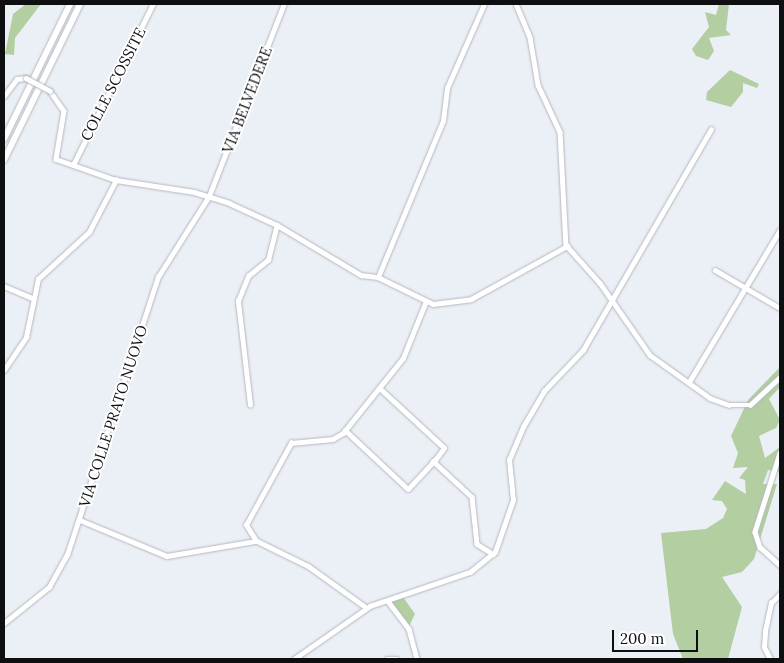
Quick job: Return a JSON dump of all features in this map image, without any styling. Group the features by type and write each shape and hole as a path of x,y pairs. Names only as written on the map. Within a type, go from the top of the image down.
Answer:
{"highway":[{"path":"4,139 70,4"},
{"path":"4,160 80,4"}],"street":[{"name":"COLLE SCOSSITE","path":"73,165 152,4"},
{"name":"VIA BELVEDERE","path":"209,196 284,4"},
{"path":"378,277 443,122 447,88 484,4"},
{"path":"516,4 530,37 538,85 560,132 567,246 610,297 650,355 717,402 745,406 760,400 780,377"},
{"path":"4,96 17,79 26,78 50,91 64,111 54,156 73,165 116,180 209,196 277,226 361,275 378,277 426,302 471,299 567,246"},
{"path":"294,659 366,608 470,572 493,554 505,532 513,500 508,466 516,440 544,391 582,350 610,297 641,253 711,129"},
{"path":"4,370 26,337 32,298 45,271 90,232 116,180"},
{"name":"VIA COLLE PRATO NUOVO","path":"4,623 49,587 80,520 158,277 209,196"},
{"path":"250,405 238,301 248,276 268,260 277,226"},
{"path":"689,382 744,287 780,230"},
{"path":"715,270 780,308"},
{"path":"4,286 32,298"},
{"path":"366,608 309,567 256,540 246,525 288,446 296,441 336,438 345,430 379,388 403,358 426,302"},
{"path":"345,430 408,489 444,448 379,388"},
{"path":"780,453 755,532 760,547 780,565"},
{"path":"433,461 472,497 477,515 477,544 493,554"},
{"path":"80,520 167,556 256,540"},
{"path":"770,659 764,647 765,631 770,603 780,594"},
{"path":"388,601 409,630 417,659"},
{"path":"387,659 398,659"}],"green space":[{"path":"26,4 41,4 15,38 14,55 5,54 13,14"},
{"path":"719,4 729,4 726,30 731,35 709,38 714,51 708,60 696,56 692,49 709,27 705,12 716,15"},
{"path":"730,70 759,84 757,88 743,83 743,92 731,107 706,100 707,92"},
{"path":"780,367 780,387 769,399 780,420 776,428 759,436 765,458 780,447 780,472 768,470 763,484 777,484 754,559 742,572 722,577 742,607 728,659 683,659 673,634 661,533 706,529 723,518 727,509 722,501 712,500 725,481 746,494 745,480 739,478 748,467 733,468 738,453 731,436 748,400"},
{"path":"403,597 415,614 409,626 391,601"}]}
